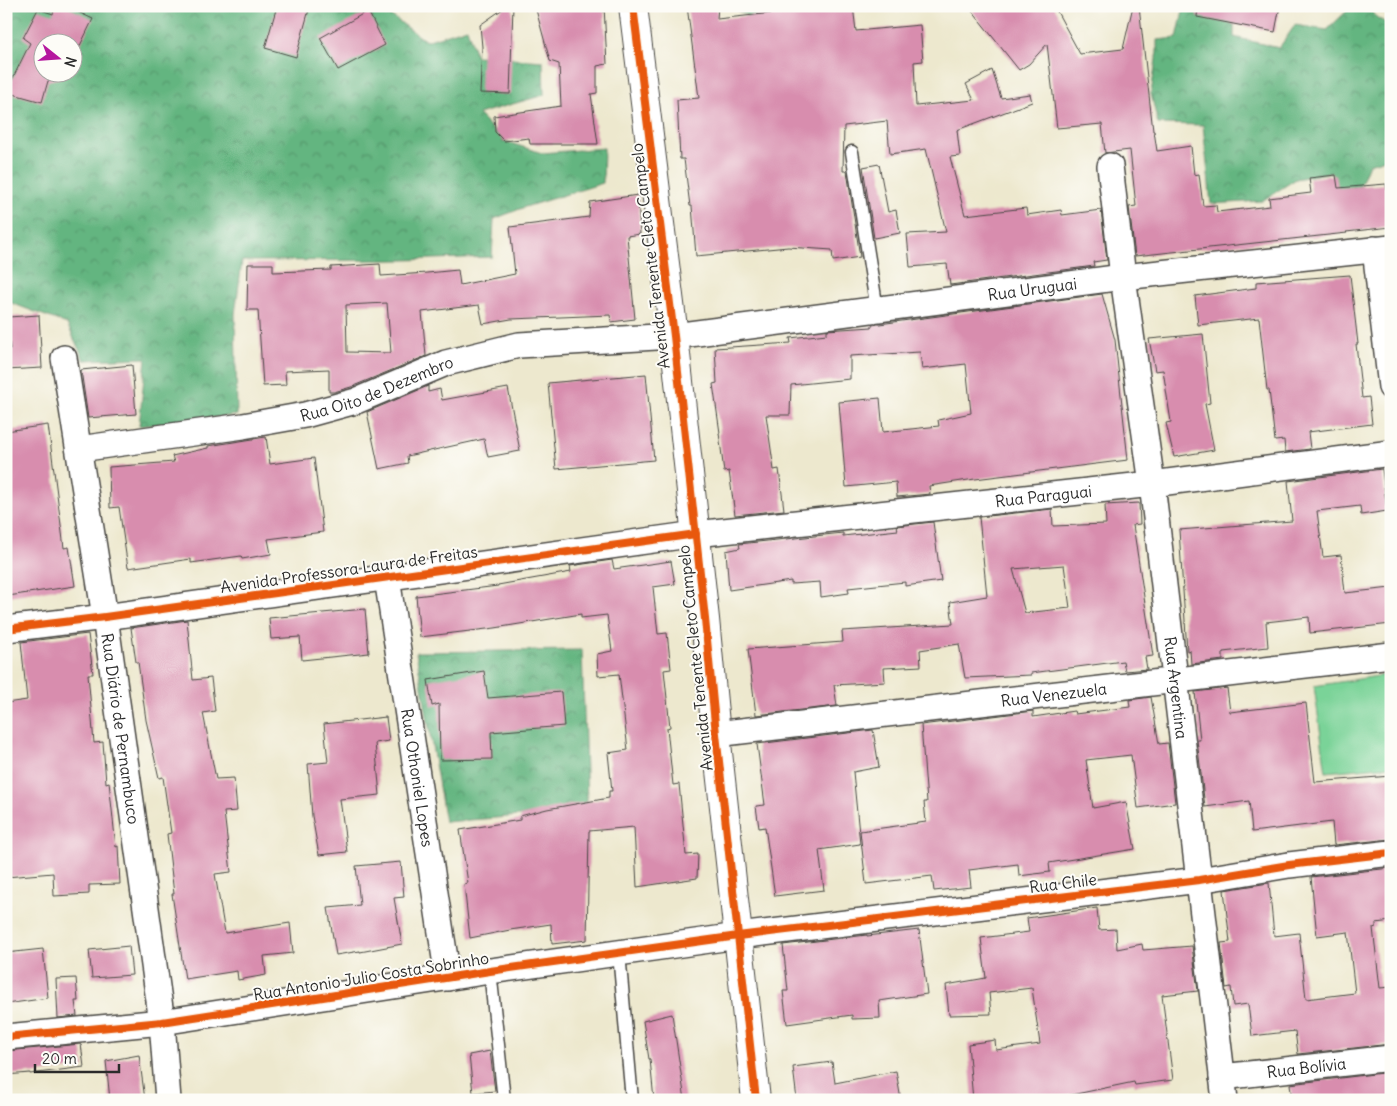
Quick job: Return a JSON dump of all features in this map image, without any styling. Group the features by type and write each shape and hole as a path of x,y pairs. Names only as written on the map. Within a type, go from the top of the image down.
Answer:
{"main road":[{"name":"Avenida Tenente Cleto Campelo","path":"633,6 674,336 756,1100"}],"street":[{"name":"Rua Argentina","path":"1110,166 1123,278 1152,484 1223,1088"},
{"name":"Rua Uruguai","path":"674,336 1123,278 1383,248"},
{"path":"1383,248 1391,388"},
{"name":"Rua Oito de Dezembro","path":"79,449 243,426 305,415 356,401 446,363 519,345 674,336"},
{"name":"Rua Diário de Pernambuco","path":"64,358 105,617 162,1022 168,1100"},
{"name":"Rua Paraguai","path":"696,534 1152,484 1391,453"},
{"name":"Avenida Professora Laura de Freitas","path":"6,629 105,617 696,534"},
{"name":"Rua Othoniel Lopes","path":"387,578 448,978"},
{"name":"Rua Venezuela","path":"716,734 1391,655"},
{"name":"Rua Chile","path":"738,936 1199,880 1289,865 1391,853"},
{"name":"Rua Antonio Julio Costa Sobrinho","path":"6,1037 162,1022 490,971 738,936"},
{"name":"Rua Bolívia","path":"1223,1088 1391,1058"}],"lane":[{"path":"852,152 877,310"},
{"path":"620,953 632,1100"},
{"path":"490,971 504,1100"}],"green space":[{"path":"6,6 378,6 426,41 467,28 476,56 543,61 544,95 478,114 504,141 542,153 604,148 603,183 525,207 494,219 492,257 404,260 242,261 235,314 237,415 139,426 146,358 84,360 67,324 6,301"},
{"path":"729,6 811,6 809,10 748,16"},
{"path":"1184,6 1234,17 1234,37 1279,48 1295,25 1327,30 1352,6 1367,6 1376,17 1391,26 1391,157 1369,164 1359,188 1340,190 1331,172 1296,179 1262,201 1211,204 1203,125 1158,124 1151,94 1157,40 1177,38"},
{"path":"582,650 587,803 520,816 445,822 416,652"},
{"path":"1391,674 1391,766 1326,772 1314,686"}],"building":[{"path":"55,6 65,6 93,19 82,42 82,32 32,32 32,82 48,82 42,102 6,92 30,43 23,38 38,9 53,14"},
{"path":"277,6 310,6 296,57 265,48"},
{"path":"507,6 513,6 510,94 480,93 482,47 480,25"},
{"path":"535,6 604,6 607,64 597,66 597,93 591,94 598,144 530,144 529,138 504,141 495,132 494,116 561,106 559,64 550,61"},
{"path":"687,6 718,6 717,19 853,6 856,31 920,25 923,61 914,62 916,106 974,100 966,84 992,70 1001,98 1030,94 1032,102 957,130 960,156 950,157 965,215 1026,208 1027,215 1061,210 1062,215 1101,210 1107,260 1093,262 1094,266 950,285 947,264 910,267 907,234 946,232 926,149 890,154 887,121 844,126 843,171 847,171 860,257 833,261 832,250 788,247 696,256 692,206 690,206 684,159 680,159 677,100 699,98"},
{"path":"968,6 1054,6 1080,54 1123,49 1133,6 1139,6 1153,131 1157,151 1191,146 1194,175 1199,174 1203,206 1216,205 1217,212 1270,206 1269,198 1311,193 1309,178 1336,175 1338,188 1386,184 1391,227 1135,256 1129,207 1136,206 1130,150 1105,153 1102,124 1057,128 1047,44 1029,64 1019,70"},
{"path":"1198,6 1280,6 1275,32 1197,17"},
{"path":"368,11 385,45 338,70 320,38"},
{"path":"879,164 888,212 896,210 900,233 874,238 863,167"},
{"path":"638,195 640,234 627,236 635,319 611,322 610,315 511,319 483,324 479,305 422,312 426,356 351,387 334,392 329,392 329,369 285,371 286,385 263,386 258,310 247,310 248,264 273,264 273,272 331,270 331,267 380,264 381,276 458,270 460,285 515,274 510,227 589,217 590,202","holes":["387,303 391,353 347,352 346,305"]},
{"path":"1350,275 1362,398 1369,397 1372,424 1308,432 1310,449 1285,452 1284,440 1275,441 1259,318 1198,325 1195,296 1256,288 1256,282"},
{"path":"1102,294 1115,340 1128,460 929,486 930,494 897,497 896,482 846,487 839,402 880,398 883,432 939,426 938,420 971,413 966,364 922,369 920,352 850,356 850,379 791,385 790,415 766,415 774,470 779,469 784,510 735,515 729,471 724,472 713,384 717,383 715,348 791,343 790,338 827,334 827,330 872,327 872,325"},
{"path":"39,315 42,368 6,370 6,349 10,349 8,317"},
{"path":"1203,334 1210,403 1205,404 1214,450 1174,457 1166,423 1171,422 1163,370 1155,371 1149,339"},
{"path":"132,365 136,414 88,418 81,370"},
{"path":"646,374 654,460 556,469 548,383"},
{"path":"428,386 428,392 440,389 442,400 508,388 520,451 488,457 484,439 407,456 408,463 379,469 367,412"},
{"path":"48,425 64,548 69,547 75,586 8,596 6,582 6,431"},
{"path":"266,437 270,464 314,458 323,532 268,539 271,554 242,559 241,556 191,563 191,559 128,568 119,507 110,508 109,467 174,462 172,456 208,448 208,446"},
{"path":"1382,469 1387,511 1361,515 1360,506 1317,511 1323,557 1341,555 1345,593 1391,588 1391,624 1310,633 1309,617 1266,622 1268,647 1223,652 1223,660 1191,664 1190,650 1187,651 1179,530 1292,521 1288,481"},
{"path":"1139,503 1140,524 1133,525 1153,656 1145,657 1147,669 1125,671 1123,661 1031,673 1031,675 965,678 959,644 920,650 921,666 884,668 885,682 834,685 837,706 756,715 748,649 843,642 842,631 953,624 950,602 987,596 979,517 1052,509 1053,526 1106,524 1105,505","holes":["1064,565 1070,608 1025,613 1013,569"]},
{"path":"933,522 941,581 905,586 905,582 848,588 849,593 821,597 820,582 791,584 791,581 729,590 726,551 740,548 739,544 843,533 843,536 898,530 897,526"},
{"path":"612,560 614,569 671,561 675,584 653,587 658,634 667,633 671,669 664,670 670,727 667,728 673,785 679,784 686,855 698,854 697,878 637,887 634,827 589,831 587,940 552,944 551,924 470,938 464,884 468,883 460,830 520,820 520,816 547,809 609,798 609,791 612,791 608,753 628,750 619,674 598,676 597,654 612,651 607,615 581,618 581,614 495,628 420,637 416,596 498,586 571,572 570,566"},
{"path":"365,609 369,653 302,660 300,637 271,639 269,618"},
{"path":"187,620 193,680 211,678 215,711 203,713 216,779 234,778 237,811 224,812 231,872 215,874 225,933 290,923 293,953 264,956 266,975 238,980 237,971 185,979 172,894 174,894 167,834 171,833 163,777 159,778 146,720 131,628"},
{"path":"88,634 93,674 88,674 94,743 103,742 106,783 109,782 116,847 118,846 120,884 89,885 89,894 54,896 53,873 6,877 6,703 27,700 21,642"},
{"path":"484,671 488,698 561,692 564,726 491,732 492,759 440,760 439,704 432,706 428,680"},
{"path":"1227,688 1230,712 1306,703 1315,782 1391,776 1391,839 1334,845 1332,822 1252,832 1249,801 1205,807 1197,740 1200,740 1195,692"},
{"path":"1151,697 1159,744 1168,743 1175,803 1138,808 1131,755 1086,760 1093,808 1126,802 1135,849 1049,863 1050,872 1019,876 1018,864 969,870 971,887 934,891 932,876 866,884 860,831 926,822 924,802 927,802 921,725 1033,711 1033,717 1074,711 1075,714 1130,707 1129,700"},
{"path":"386,717 389,741 375,743 380,795 340,799 347,852 319,855 312,816 308,764 328,762 324,724"},
{"path":"873,730 879,767 853,772 860,844 819,850 824,890 775,896 765,827 759,828 756,806 765,805 757,744"},
{"path":"401,862 404,897 394,898 402,944 336,955 328,908 360,905 356,866"},
{"path":"1391,868 1391,921 1376,923 1376,927 1373,928 1380,988 1391,987 1391,1044 1298,1054 1295,1031 1252,1036 1248,1004 1233,1006 1231,987 1226,988 1221,943 1230,942 1224,890 1269,883 1274,936 1299,933 1306,999 1355,993 1348,932 1317,936 1311,877"},
{"path":"1097,908 1099,930 1116,929 1117,949 1142,944 1143,950 1192,946 1198,991 1162,995 1173,1080 1135,1085 1134,1082 1047,1100 973,1100 968,1044 995,1040 996,1050 1040,1044 1032,988 989,993 991,1014 949,1015 946,985 986,978 981,938 1029,932 1027,918"},
{"path":"919,930 927,994 879,1001 880,1018 852,1019 852,1015 787,1024 783,991 788,991 783,945"},
{"path":"129,946 132,975 92,978 89,950"},
{"path":"43,949 48,998 6,1004 6,953"},
{"path":"76,978 78,1001 75,1001 77,1016 58,1018 56,979"},
{"path":"672,1014 685,1100 654,1100 650,1059 643,1021"},
{"path":"81,1044 84,1067 6,1075 6,1051"},
{"path":"490,1051 495,1091 473,1093 469,1055"},
{"path":"139,1055 145,1100 110,1100 106,1061"},
{"path":"832,1062 835,1083 896,1071 901,1100 797,1100 793,1067"},
{"path":"1391,1072 1391,1100 1292,1100 1290,1084"}],"cycle path":[{"path":"633,6 674,336 756,1100"},
{"path":"6,629 105,617 696,534"},
{"path":"6,1037 162,1022 490,971 738,936 1199,880 1289,865 1391,853"}]}
